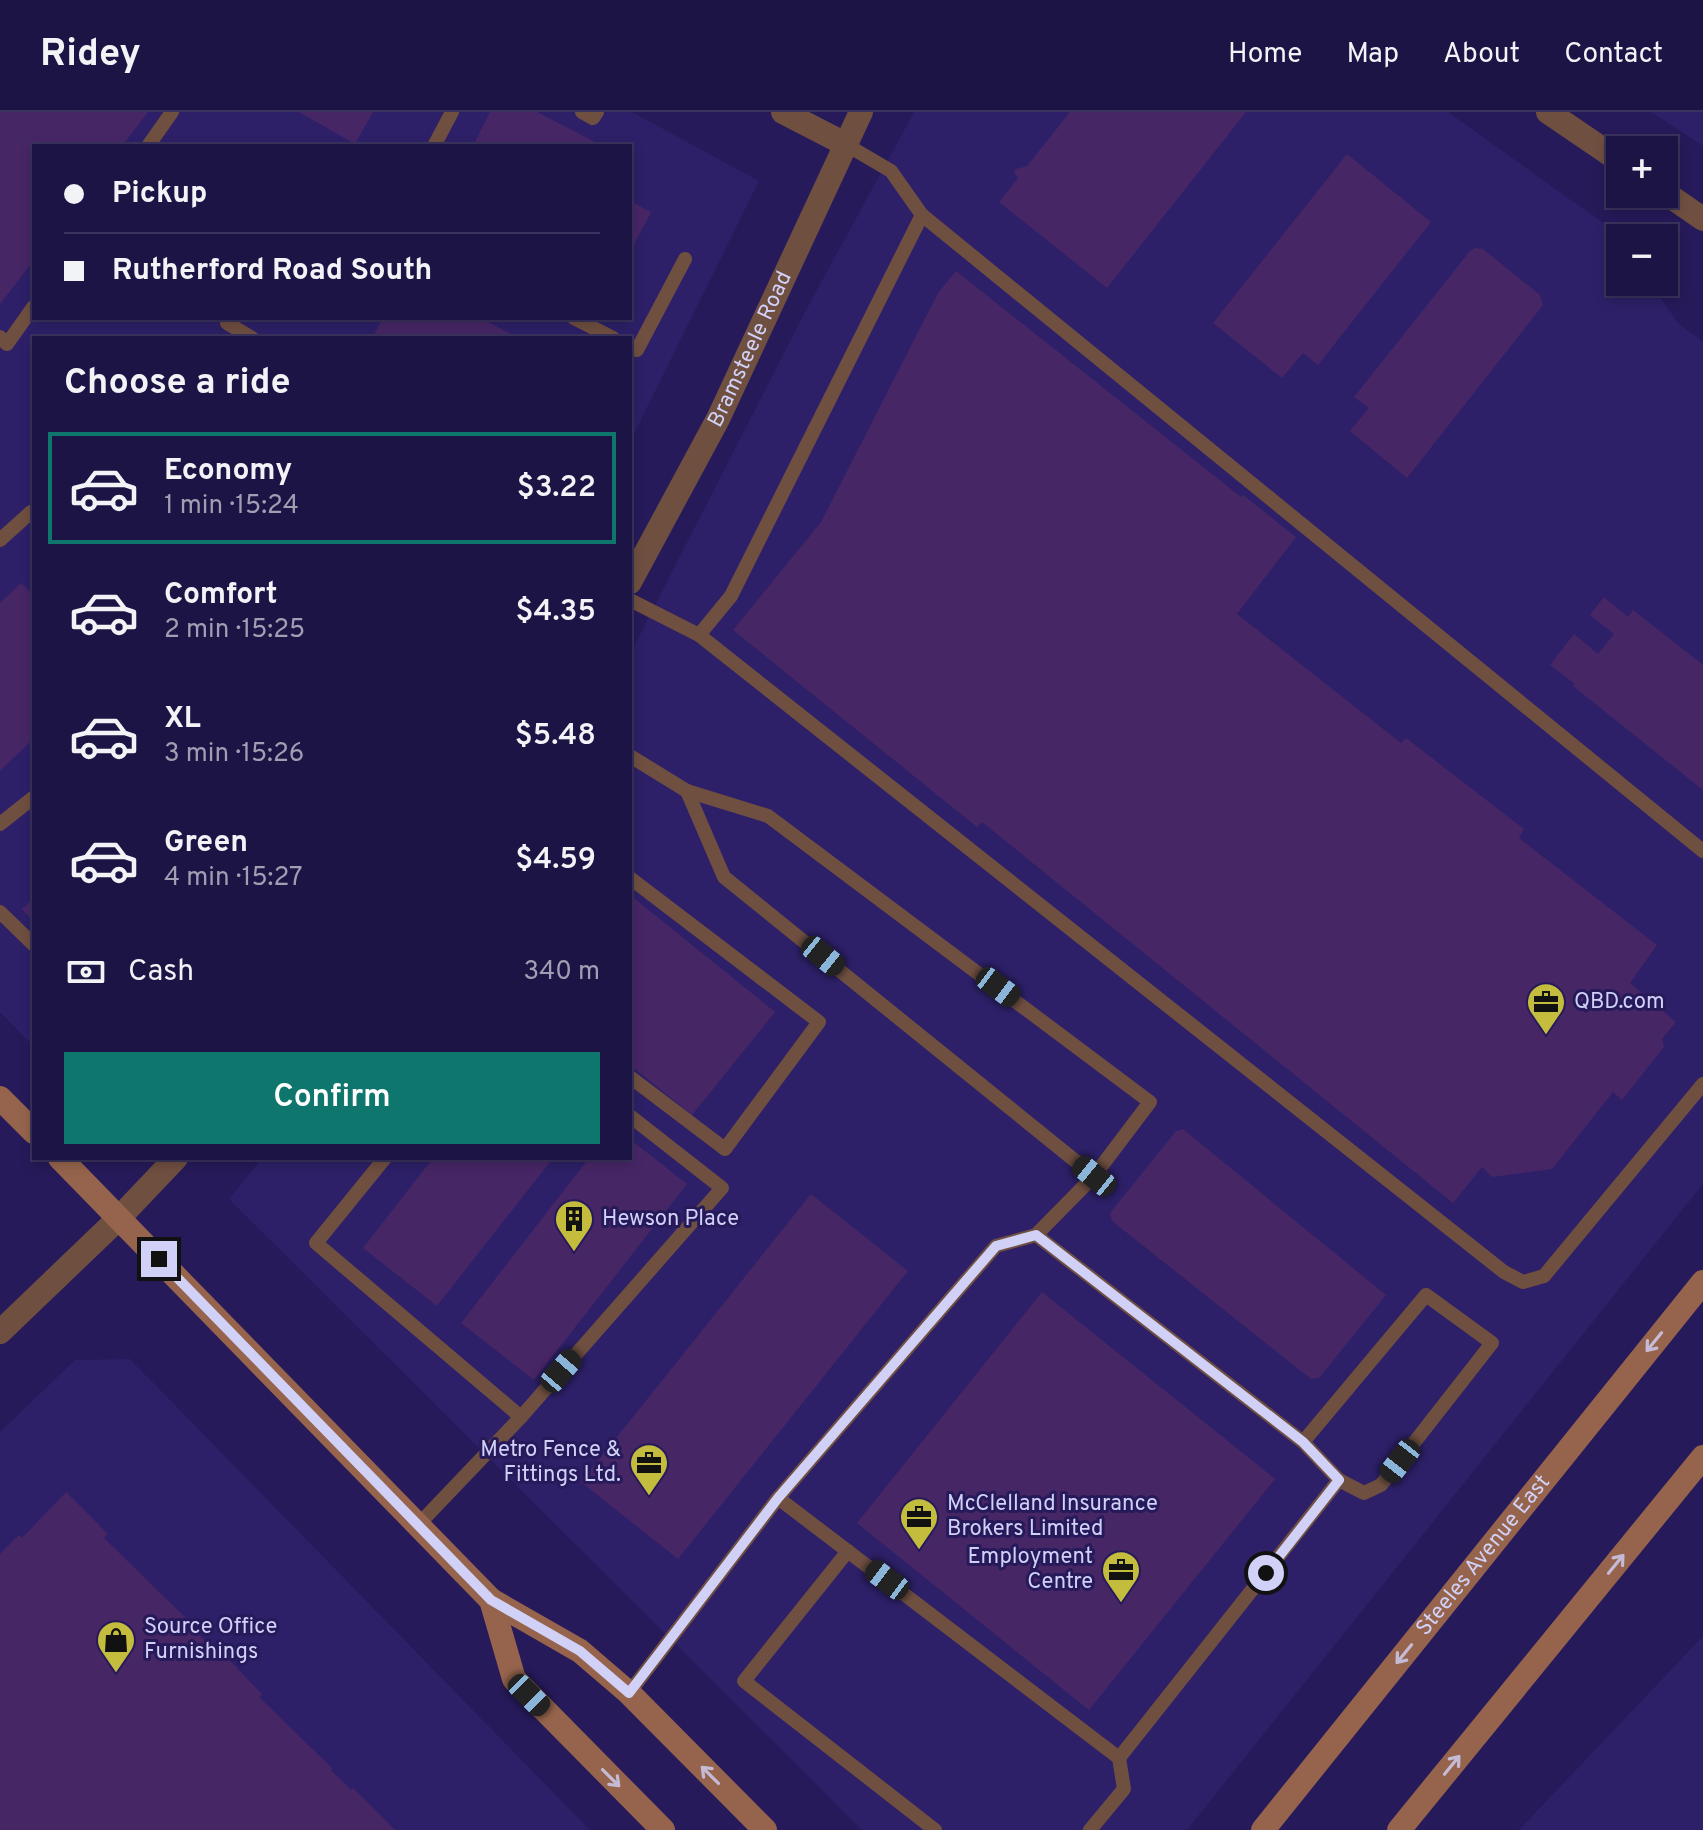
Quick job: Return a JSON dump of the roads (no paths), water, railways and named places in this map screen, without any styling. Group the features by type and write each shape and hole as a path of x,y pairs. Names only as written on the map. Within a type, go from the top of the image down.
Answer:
{"street":[{"path":"783,112 845,144"},
{"name":"Bramsteele Road","path":"632,578 718,419 861,112"},
{"path":"1548,112 1606,151"},
{"path":"1678,202 1703,219"},
{"path":"0,1098 32,1130"},
{"path":"62,1160 491,1600 580,1651 629,1693 765,1830"},
{"path":"0,1332 119,1218 174,1160"},
{"name":"Steeles Avenue East","path":"1263,1830 1703,1282"},
{"path":"1399,1830 1703,1457"},
{"path":"491,1600 514,1679 663,1830"}],"lane":[{"path":"149,144 172,112"},
{"path":"435,144 452,112"},
{"path":"582,112 593,118 597,112"},
{"path":"845,144 891,171 922,215 1703,851"},
{"path":"699,635 731,596 922,215"},
{"path":"632,348 637,350 685,259"},
{"path":"0,337 7,344 32,309"},
{"path":"578,320 609,336"},
{"path":"227,323 249,336"},
{"path":"0,540 32,513"},
{"path":"632,601 699,635 1504,1272 1523,1282 1544,1276 1703,1084"},
{"path":"629,1693 778,1498 996,1246 1036,1235 1094,1176 1150,1102 768,816 687,791 632,757"},
{"path":"687,791 724,877 1094,1176"},
{"path":"0,824 32,799"},
{"path":"632,880 819,1022 725,1149 632,1079"},
{"path":"0,912 32,943"},
{"path":"418,1525 521,1417 722,1188 632,1118"},
{"path":"383,1160 316,1243 521,1417"},
{"path":"1036,1235 1303,1442 1339,1480 1364,1493 1381,1485 1492,1343 1426,1295 1303,1442"},
{"path":"1119,1758 1339,1480"},
{"path":"778,1498 1119,1758 1124,1789 1090,1830"},
{"path":"848,1551 744,1681 935,1830"}],"place":[{"name":"QBD.com","path":"1546,1036"},
{"name":"Hewson Place","path":"574,1253"},
{"name":"Metro Fence & Fittings Ltd.","path":"649,1497"},
{"name":"McClelland Insurance Brokers Limited","path":"919,1551"},
{"name":"Employment Centre","path":"1121,1604"},
{"name":"Source Office Furnishings","path":"116,1674"}]}
